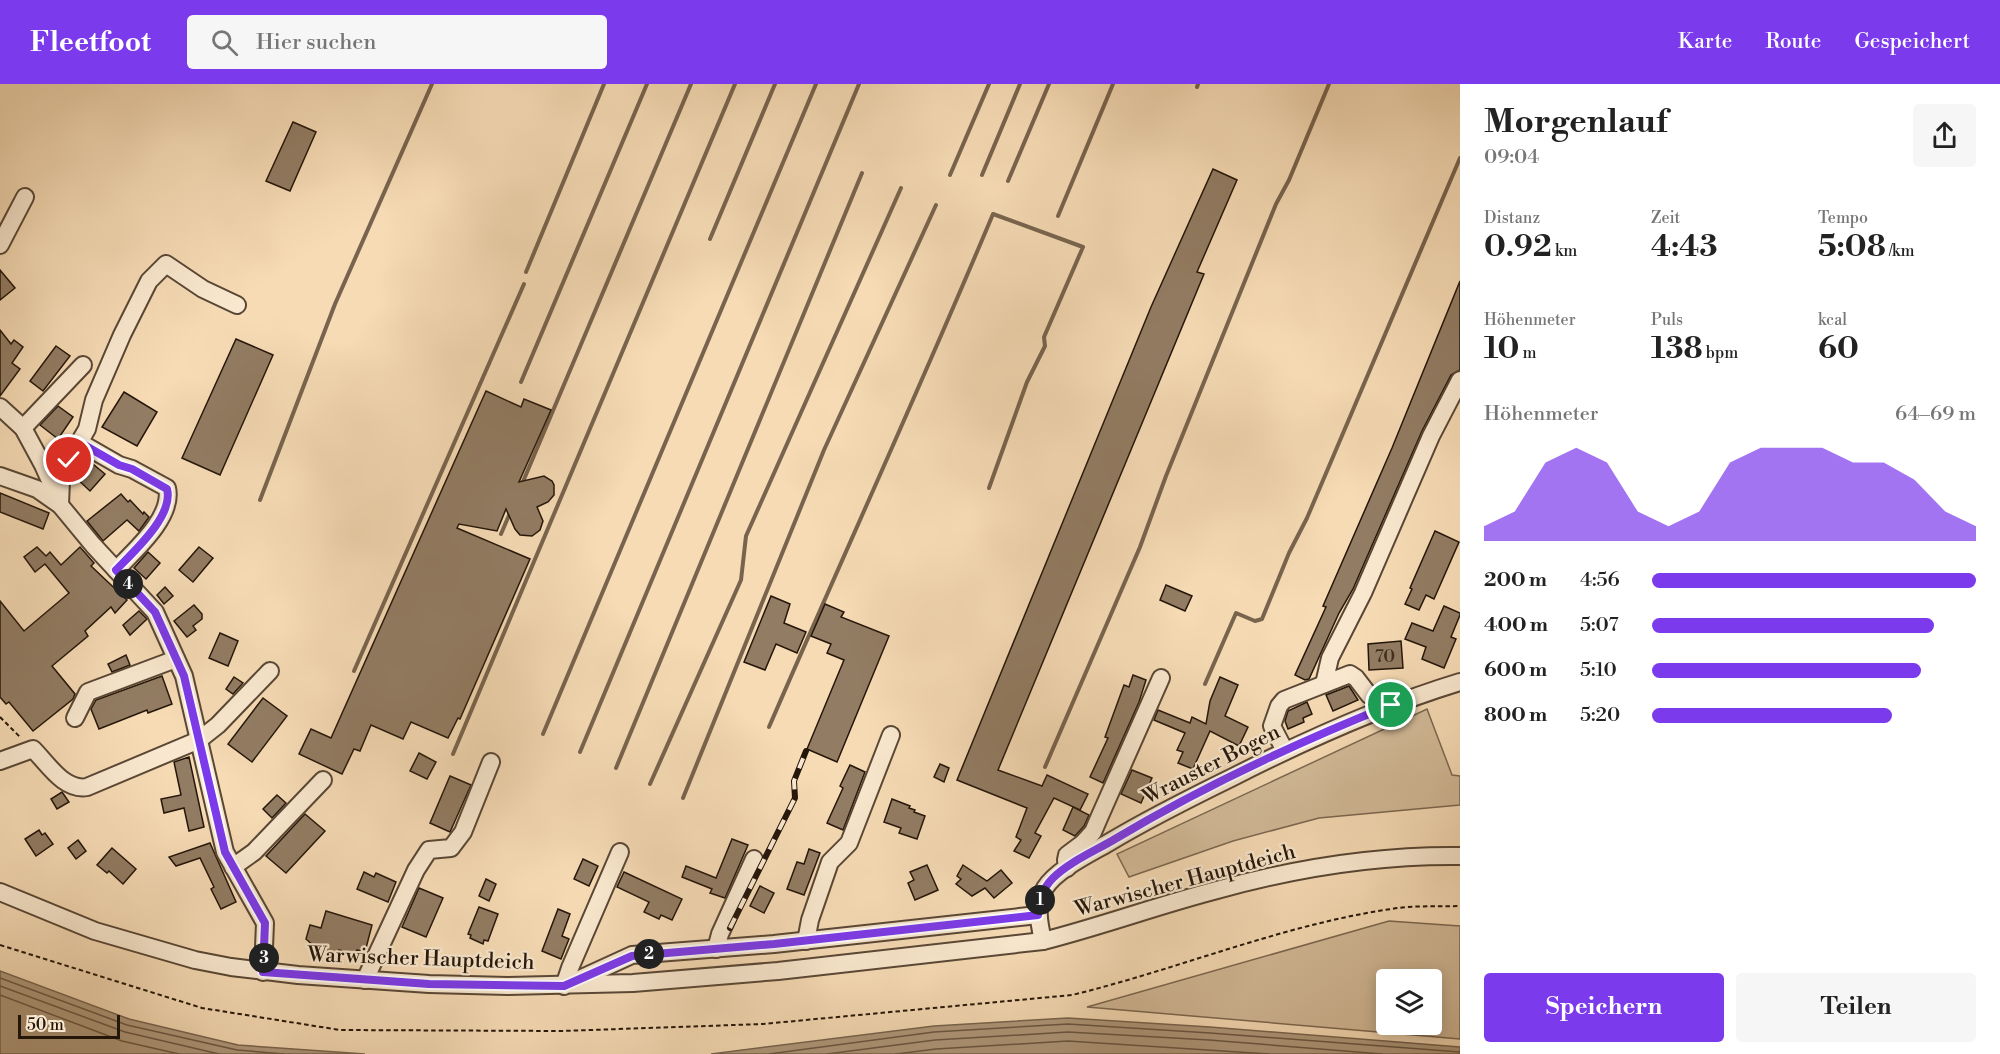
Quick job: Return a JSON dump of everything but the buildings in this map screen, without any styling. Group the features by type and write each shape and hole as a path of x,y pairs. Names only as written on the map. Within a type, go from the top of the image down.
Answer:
{"street":[{"path":"0,245 25,197"},
{"path":"60,505 61,480 69,460 87,429 94,400 122,335 150,281 166,264 203,289 237,305"},
{"path":"23,428 83,365"},
{"path":"1324,684 1330,658 1363,593 1431,436 1460,380"},
{"path":"0,407 23,428 43,465 60,505"},
{"path":"79,442 167,489 167,500 149,536 116,570"},
{"path":"0,476 37,489 60,505 155,612 184,676 225,852 265,923 263,972"},
{"path":"75,718 88,692 176,658"},
{"path":"0,760 33,749 70,786 87,787 200,740 218,726 270,671"},
{"path":"1285,751 1272,726 1279,706 1284,700 1350,674 1369,694 1391,705"},
{"path":"1067,868 1065,860 1067,855 1083,843 1096,825 1161,678"},
{"name":"Wrauster Bogen","path":"1042,941 1038,915 1040,900 1045,887 1067,868 1135,827 1285,751 1391,705 1460,682"},
{"path":"806,941 810,920 830,862 849,843 891,735"},
{"path":"365,980 416,870 429,850 451,848 463,832 490,762"},
{"path":"233,867 254,852 323,780"},
{"path":"564,986 620,852"},
{"name":"Warwischer Hauptdeich","path":"0,892 94,931 195,960 263,972 440,984 564,986 767,972 1042,941 1080,932 1216,890 1284,873 1343,863 1393,858 1460,856"},
{"path":"716,949 720,934 754,859"},
{"name":"Warwischer Hauptdeich","path":"564,986 632,956 806,941 1038,915"}],"path":[{"path":"0,717 33,749"},
{"path":"0,945 202,1008 340,1030 562,1031 763,1024 1072,995 1122,983 1281,932 1392,908 1460,906"}],"shaded area":[{"path":"1427,709 1452,775 1460,776 1460,805 1319,818 1233,841 1129,877 1117,854"},
{"path":"1389,921 1460,926 1460,1039 1413,1035 1442,1035 1442,969 1376,969 1376,1032 1087,1007"}],"water":[{"path":"0,971 129,1019 238,1045 365,1054 0,1054"},
{"path":"1068,1018 1460,1047 1460,1054 711,1054 934,1026"}],"waterway":[{"path":"260,500 335,304 432,84"},
{"path":"526,272 604,84"},
{"path":"521,382 647,84"},
{"path":"522,484 691,84"},
{"path":"453,754 735,84"},
{"path":"710,239 775,84"},
{"path":"543,734 816,84"},
{"path":"580,752 859,84"},
{"path":"950,175 989,84"},
{"path":"982,175 1020,84"},
{"path":"1008,181 1049,84"},
{"path":"1058,216 1113,84"},
{"path":"1045,767 1140,547 1166,476 1276,204 1289,180 1329,84"},
{"path":"1205,684 1236,613 1255,621 1262,619 1460,158"},
{"path":"616,768 862,173"},
{"path":"650,784 741,580 746,536 901,188"},
{"path":"683,798 824,450 936,205"},
{"path":"769,727 993,214 1083,247 1044,337 1045,346 1027,382 989,488"},
{"path":"354,671 524,284"},
{"path":"501,534 510,513"}],"railway":[{"path":"730,928 795,798 794,781 806,751"}],"route":[{"path":"69,460 79,442 167,489 167,500 149,536 116,570 155,612 184,676 225,852 265,923 263,972 429,984 564,986 632,956 774,944 1038,915 1045,887 1055,876 1082,858 1135,827 1285,751 1391,705"}]}
